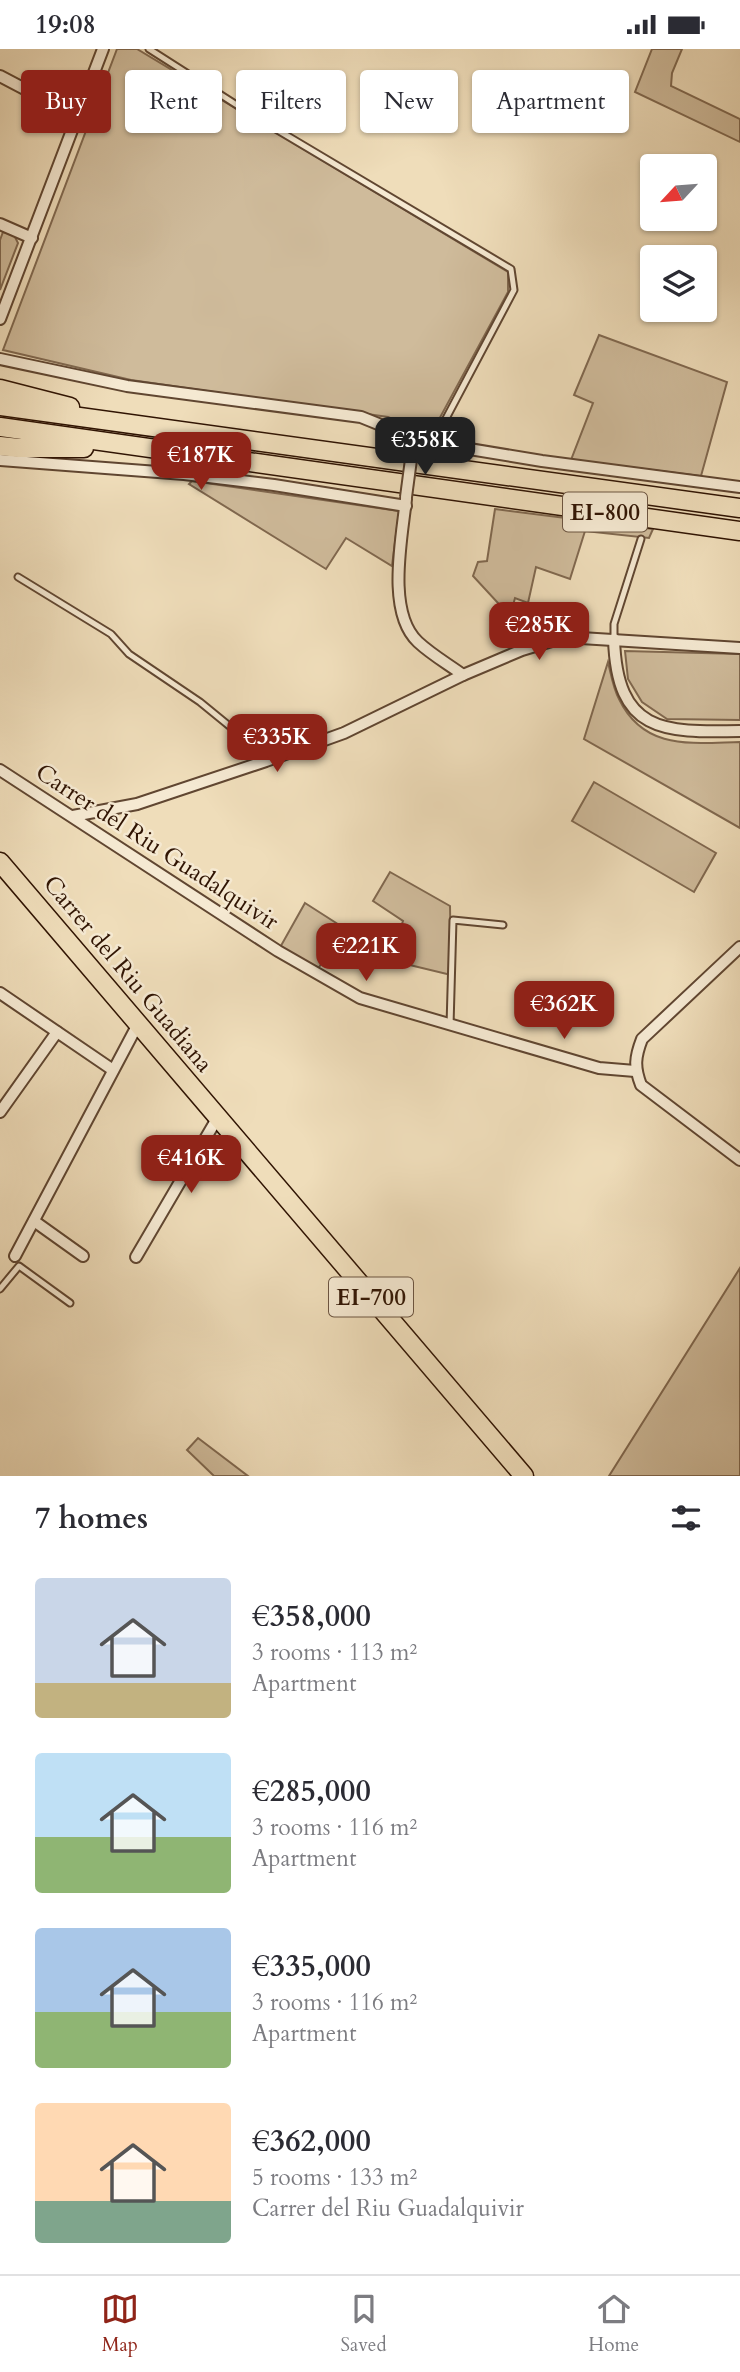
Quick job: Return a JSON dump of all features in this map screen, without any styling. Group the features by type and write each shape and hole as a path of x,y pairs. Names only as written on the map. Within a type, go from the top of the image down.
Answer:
{"main road":[{"name":"EI-800","path":"0,389 123,423"},
{"name":"EI-800","path":"0,407 740,508"},
{"name":"EI-800","path":"0,427 740,531"},
{"name":"EI-800","path":"0,446 148,448"},
{"name":"Carrer del Riu Guadiana","path":"0,862 218,1118"},
{"name":"EI-700","path":"218,1118 524,1476"}],"street":[{"path":"95,70 103,49"},
{"path":"0,76 21,87"},
{"path":"0,319 72,133"},
{"path":"0,224 32,238"},
{"path":"0,359 127,386 361,417 433,443 542,461 740,487"},
{"path":"413,438 398,569 403,613 408,629 418,642 463,675"},
{"path":"0,460 184,474 406,501"},
{"path":"73,816 137,804 271,760 343,733 463,675 522,650 565,637 740,648"},
{"path":"614,639 615,665 620,683 635,709 650,721 668,730 740,731"},
{"name":"Carrer del Riu Guadalquivir","path":"0,770 278,951 360,998 599,1068 635,1071"},
{"path":"740,947 642,1039 635,1056 635,1071 641,1085 650,1094 740,1160"},
{"path":"0,993 113,1070"},
{"path":"15,1256 138,1024"},
{"path":"0,1112 57,1032"},
{"path":"136,1257 218,1118"},
{"path":"34,1221 83,1256"}],"lane":[{"path":"149,49 254,116 511,269 514,290 433,443"},
{"path":"614,639 614,624 641,538"},
{"path":"18,577 111,634 129,654 200,702 271,760"},
{"path":"450,1026 453,920 503,925"},
{"path":"0,1289 19,1266 70,1303"}],"shaded area":[{"path":"117,49 137,49 172,70 125,70 125,133 222,133 222,100 236,109 236,133 277,133 508,272 508,292 430,436 388,417 131,380 3,350 85,133 111,133 109,70"},
{"path":"652,49 682,49 672,73 671,86 740,119 740,142 635,92"},
{"path":"3,232 14,235 18,243 0,290 0,240"},
{"path":"599,335 727,382 701,476 571,460 593,403 574,395"},
{"path":"192,481 399,511 392,566 346,538 326,569 189,484"},
{"path":"495,509 653,529 649,538 585,531 570,579 536,567 528,603 515,598 510,616 473,576 478,562 487,561"},
{"path":"625,651 740,654 740,720 667,719 642,702 628,679"},
{"path":"608,662 619,699 629,716 642,728 656,736 687,743 740,742 740,828 584,739"},
{"path":"594,782 716,853 694,892 572,821"},
{"path":"390,872 450,906 451,975 389,960 403,921 373,901"},
{"path":"305,903 344,928 316,972 278,951"},
{"path":"740,1268 740,1476 609,1476"},
{"path":"198,1438 248,1476 214,1476 187,1450"}]}
